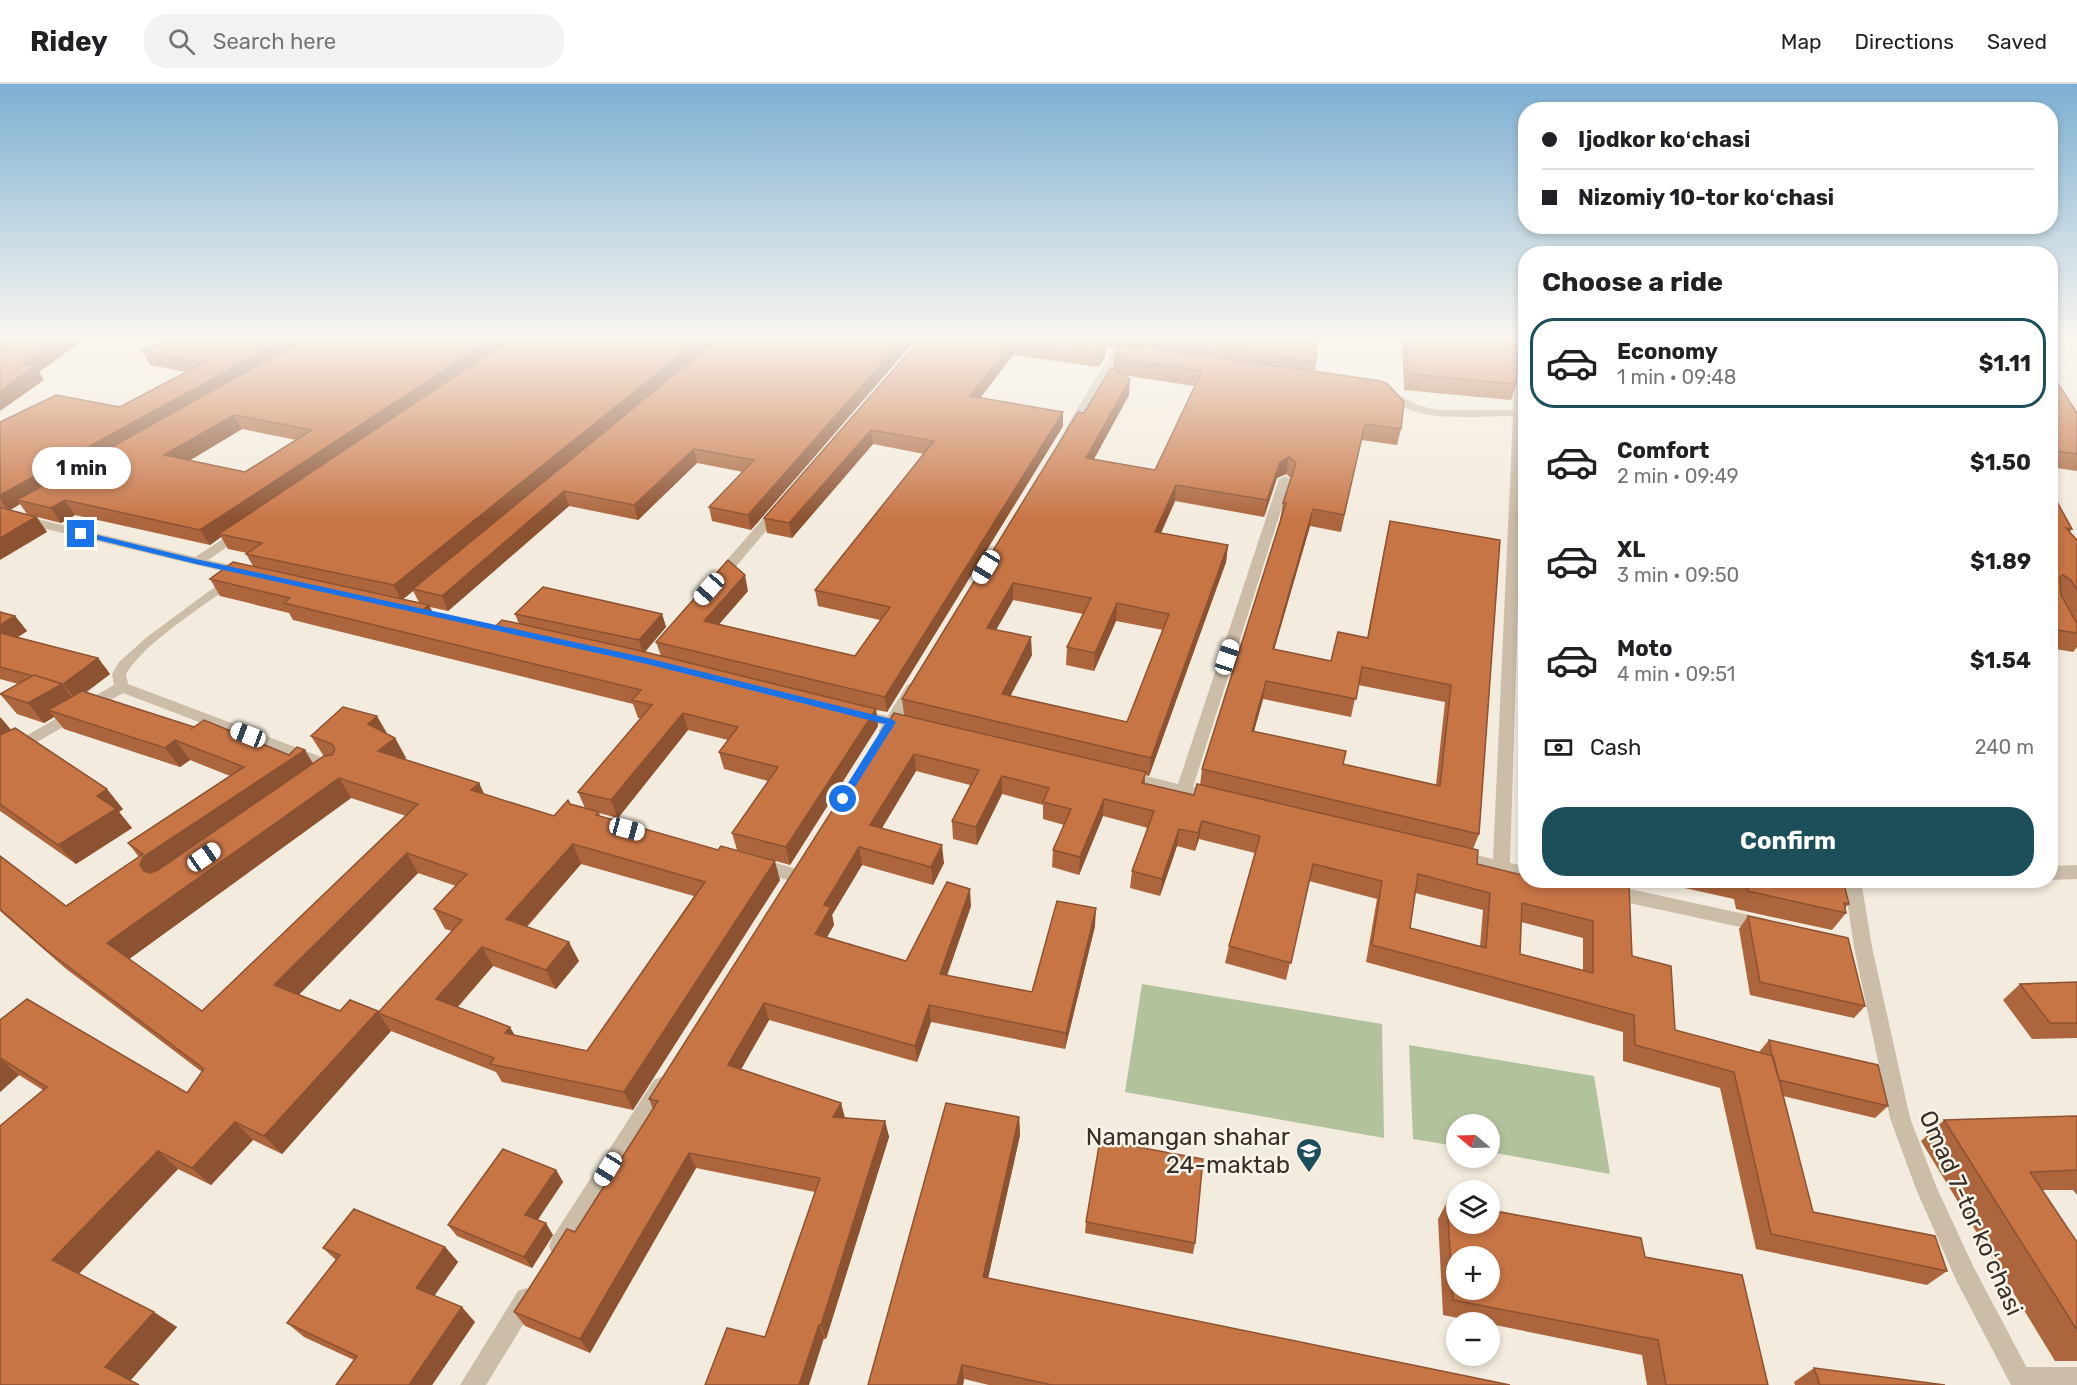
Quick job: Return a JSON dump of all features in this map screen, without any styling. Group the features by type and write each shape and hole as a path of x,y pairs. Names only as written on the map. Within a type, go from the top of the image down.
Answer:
{"street":[{"path":"1062,442 1089,399"},
{"path":"1396,399 1436,413 1518,413"},
{"path":"1501,868 1518,438"},
{"path":"1184,791 1285,479"},
{"path":"709,589 786,500"},
{"path":"8,516 246,573 135,654 119,673 119,679 122,687 335,768 313,781"},
{"path":"196,562 255,522"},
{"path":"873,751 922,672"},
{"path":"0,758 122,687"},
{"path":"845,711 914,728"},
{"path":"1116,775 1229,802"},
{"path":"1445,854 1518,871"},
{"path":"781,895 806,856"},
{"path":"739,860 794,875"},
{"path":"2058,873 2077,872"},
{"path":"1595,888 1781,929"},
{"name":"Omad 7-tor koʻchasi","path":"1853,888 1863,947 1900,1118 1965,1274 2022,1382"},
{"path":"1839,942 1863,947"},
{"path":"548,1265 674,1065"},
{"path":"472,1385 535,1285"},
{"path":"2022,1382 2077,1379"}],"green space":[{"path":"1142,984 1382,1024 1384,1138 1125,1092"},
{"path":"1409,1045 1594,1076 1610,1174 1500,1154 1500,1114 1446,1114 1446,1144 1413,1139"}],"building":[{"path":"48,399 76,399 120,407 136,399 176,399 0,495 0,422"},
{"path":"198,399 400,399 200,530 65,500 51,508 17,500","holes":["234,415 312,430 245,472 164,455"]},
{"path":"421,399 626,399 394,585 246,554 262,543 219,534"},
{"path":"645,399 850,399 748,515 709,507 754,460 694,449 634,505 564,491 442,596 413,589"},
{"path":"868,399 986,399 1063,412 885,697 656,642 728,560 745,575 704,621 855,656 890,607 815,590 934,441 871,430 789,523 764,518"},
{"path":"1093,399 1119,399 1086,458 1155,470 1189,399 1401,399 1404,402 1401,429 1365,424 1344,515 1313,509 1273,649 1331,661 1338,632 1368,638 1390,521 1500,540 1479,834 1202,769 1286,503 1283,503 1296,463 1289,457 1280,462 1267,500 1176,485 1155,532 1228,545 1151,758 902,699 1078,412 1084,413","holes":["1013,583 1091,598 1067,647 1095,653 1117,603 1169,614 1127,722 1002,694 1031,637 987,628","1362,667 1451,685 1440,786 1343,764 1346,751 1252,731 1266,681 1356,699"]},
{"path":"2058,399 2068,399 2077,413 2077,454 2058,451"},
{"path":"2058,504 2072,529 2066,528 2077,540 2077,590 2071,580 2063,575 2060,577 2061,595 2077,624 2077,633 2058,630"},
{"path":"0,508 2,508 36,517 0,538"},
{"path":"233,562 429,605 422,610 494,628 502,620 641,651 876,709 786,847 732,833 778,767 719,752 738,727 683,713 611,800 578,792 652,705 632,700 641,690 284,603 290,598 210,579"},
{"path":"543,587 662,614 639,640 515,614"},
{"path":"0,612 15,616 0,625"},
{"path":"0,633 98,658 63,684 0,667"},
{"path":"34,675 62,684 28,703 0,694"},
{"path":"82,691 194,727 204,720 289,755 297,747 305,750 143,857 140,865 144,871 150,873 158,870 324,756 332,755 335,749 332,744 311,736 343,707 377,716 368,724 395,738 378,751 479,783 471,790 554,816 568,800 570,804 599,812 596,815 718,850 721,846 775,861 624,1092 490,1064 494,1058 378,1013 462,920 434,909 467,874 407,853 274,985 340,1011 350,1000 378,1011 264,1136 235,1122 192,1168 158,1151 52,1260 154,1312 105,1367 139,1385 0,1385 0,1126 47,1087 0,1058 0,1020 27,999 187,1093 204,1069 45,949 0,909 0,856 66,906 143,854 128,843 244,767 175,740 165,748 48,710","holes":["339,778 418,804 202,1011 107,943","573,844 705,882 587,1051 505,1033 510,1027 436,999 482,947 546,970 569,942 506,919"]},
{"path":"894,713 1146,772 1142,783 1194,795 1197,784 1478,850 1477,864 1518,874 1518,888 1629,888 1632,956 1671,966 1675,1030 1773,1056 1813,1212 1935,1236 1947,1271 1771,1234 1734,1072 1635,1045 1634,1015 1372,945 1382,881 1313,864 1291,963 1229,946 1260,836 1202,821 1198,833 1179,829 1162,879 1132,871 1154,811 1104,799 1080,857 1053,850 1071,809 1043,802 1049,788 1002,776 976,827 952,821 979,770 914,754 870,825 942,845 931,867 859,847 824,905 831,907 815,934 906,961 947,882 970,889 940,974 1032,992 1057,901 1096,908 1066,1033 929,1005 915,1046 764,1003 728,1065 841,1103 833,1117 885,1121 821,1325 819,1325 799,1385 705,1385 727,1328 765,1337 820,1178 689,1153 580,1339 514,1312 567,1229 575,1232 658,1101 649,1099","holes":["1418,874 1490,893 1486,948 1410,928","1522,903 1593,921 1593,973 1520,954"]},
{"path":"15,728 107,789 97,796 116,809 58,845 0,804 0,735"},
{"path":"1747,888 1845,888 1849,904 1844,903 1846,913 1748,891"},
{"path":"1748,916 1848,938 1865,1006 1760,982"},
{"path":"2077,982 2077,1023 2050,1023 2020,984"},
{"path":"1769,1040 1878,1065 1888,1106 1779,1080"},
{"path":"946,1103 1019,1117 983,1277 1510,1385 1052,1385 962,1365 957,1385 868,1385"},
{"path":"2077,1116 2077,1170 2030,1172 2077,1242 2077,1330 1944,1120"},
{"path":"1100,1140 1203,1159 1195,1243 1086,1222"},
{"path":"503,1149 556,1170 525,1215 546,1223 524,1257 448,1225"},
{"path":"354,1209 445,1247 416,1288 462,1307 409,1385 336,1385 357,1356 287,1323 340,1255 323,1248"},
{"path":"1500,1212 1641,1238 1645,1257 1742,1275 1768,1385 1666,1385 1658,1340 1453,1300 1500,1300 1500,1246 1450,1246 1449,1234 1500,1234"},
{"path":"1814,1368 1945,1385 1820,1385"}],"place":[{"name":"Namangan shahar 24-maktab","path":"1309,1174"}],"route":[{"path":"81,534 196,562 647,661 891,722 843,799"}]}
